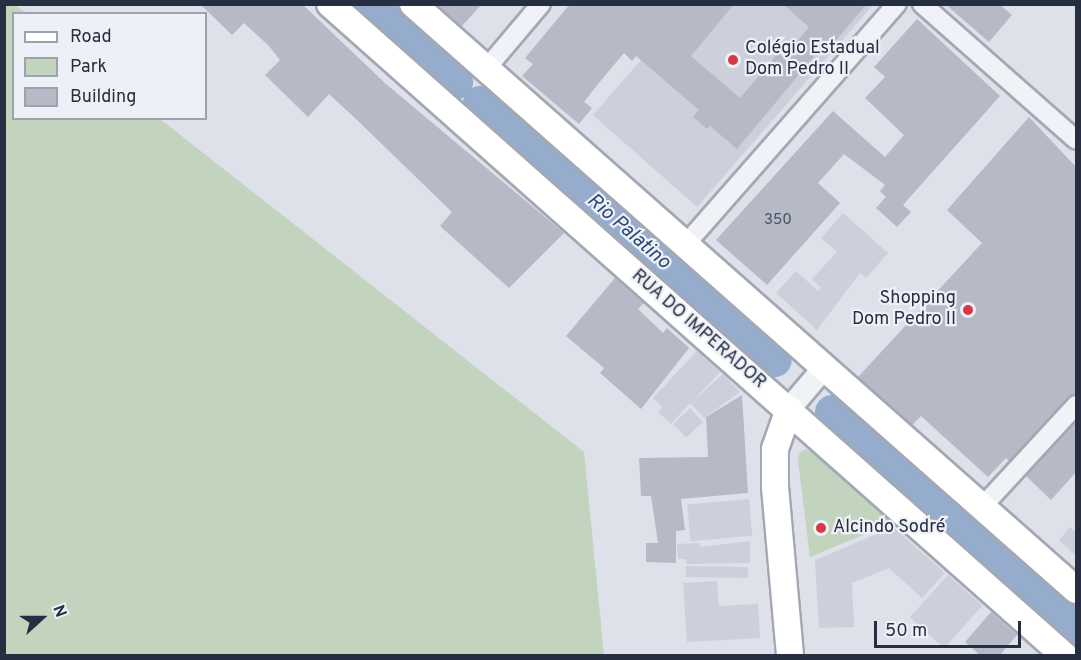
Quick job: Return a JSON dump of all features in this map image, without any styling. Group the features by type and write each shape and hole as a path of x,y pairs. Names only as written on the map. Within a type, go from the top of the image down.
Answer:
{"main road":[{"name":"RUA DO IMPERADOR","path":"330,4 1065,656"},
{"path":"413,4 1077,591"},
{"path":"789,409 775,449 775,488 790,656"}],"street":[{"path":"486,69 541,4"},
{"path":"685,245 897,4"},
{"path":"922,4 1077,140"},
{"path":"789,409 824,368"},
{"path":"982,507 1077,405"}],"shaded area":[{"name":"Colégio Estadual Dom Pedro II","path":"689,5 873,5 697,207 593,115"},
{"path":"843,213 888,253 866,278 860,273 817,330 776,293 796,271 818,291 821,288 812,279 837,252 821,238"},
{"path":"697,351 720,372 693,401 723,374 740,392 704,418 690,403 671,424 658,412 662,407 653,398"},
{"path":"690,408 703,422 686,438 673,424"},
{"path":"749,499 752,536 690,541 687,504"},
{"path":"893,527 945,573 922,598 889,568 852,583 854,627 819,628 815,560"},
{"path":"1070,527 1076,533 1076,556 1059,540"},
{"path":"750,541 750,563 686,564 686,559 678,559 677,544 698,543 701,547"},
{"path":"686,566 748,567 748,578 686,577"},
{"path":"948,575 982,606 944,648 910,617"},
{"path":"717,581 719,606 758,604 760,638 687,642 683,583"}],"green space":[{"path":"4,5 15,5 25,12 12,12 12,120 161,120 584,452 604,655 5,655"},
{"path":"806,449 815,454 892,523 810,557 798,460 800,452"}],"building":[{"path":"200,4 302,4 386,84 564,233 509,288 440,226 452,212 329,94 308,117 265,75 280,60 269,46 244,23 232,35"},
{"path":"436,4 482,4 461,27"},
{"path":"570,4 734,4 691,56 740,98 784,46 789,51 809,27 783,4 867,4 831,46 826,42 737,149 710,126 707,129 693,117 699,110 636,56 632,61 624,53 598,84 584,102 592,108 579,124 522,76 533,64 525,58"},
{"path":"945,4 999,4 1012,15 989,42"},
{"path":"917,19 1000,96 903,205 911,212 897,227 876,208 886,197 880,191 885,185 844,154 818,183 840,203 767,285 716,240 833,111 885,157 904,135 865,98 885,77 874,67"},
{"path":"1029,117 1077,168 1077,394 1068,397 1009,461 1006,458 988,477 921,416 912,425 858,377 982,243 947,210"},
{"path":"615,278 644,303 638,309 663,333 667,328 689,348 641,409 600,373 604,368 566,336"},
{"path":"742,395 748,493 681,499 685,530 676,531 676,563 646,562 646,543 658,543 651,496 641,496 639,458 708,457 706,417"},
{"path":"1077,421 1077,471 1051,500 1026,476"},
{"path":"991,612 1017,635 999,656 981,656 965,642"}],"waterway":[{"name":"Rio Palatino","path":"369,4 456,82"},
{"name":"Rio Palatino","path":"480,103 775,360"},
{"name":"Rio Palatino","path":"832,412 1076,628"}],"place":[{"name":"Colégio Estadual Dom Pedro II","path":"733,60"},
{"name":"Shopping Dom Pedro II","path":"968,310"},
{"name":"Alcindo Sodré","path":"821,528"}]}
